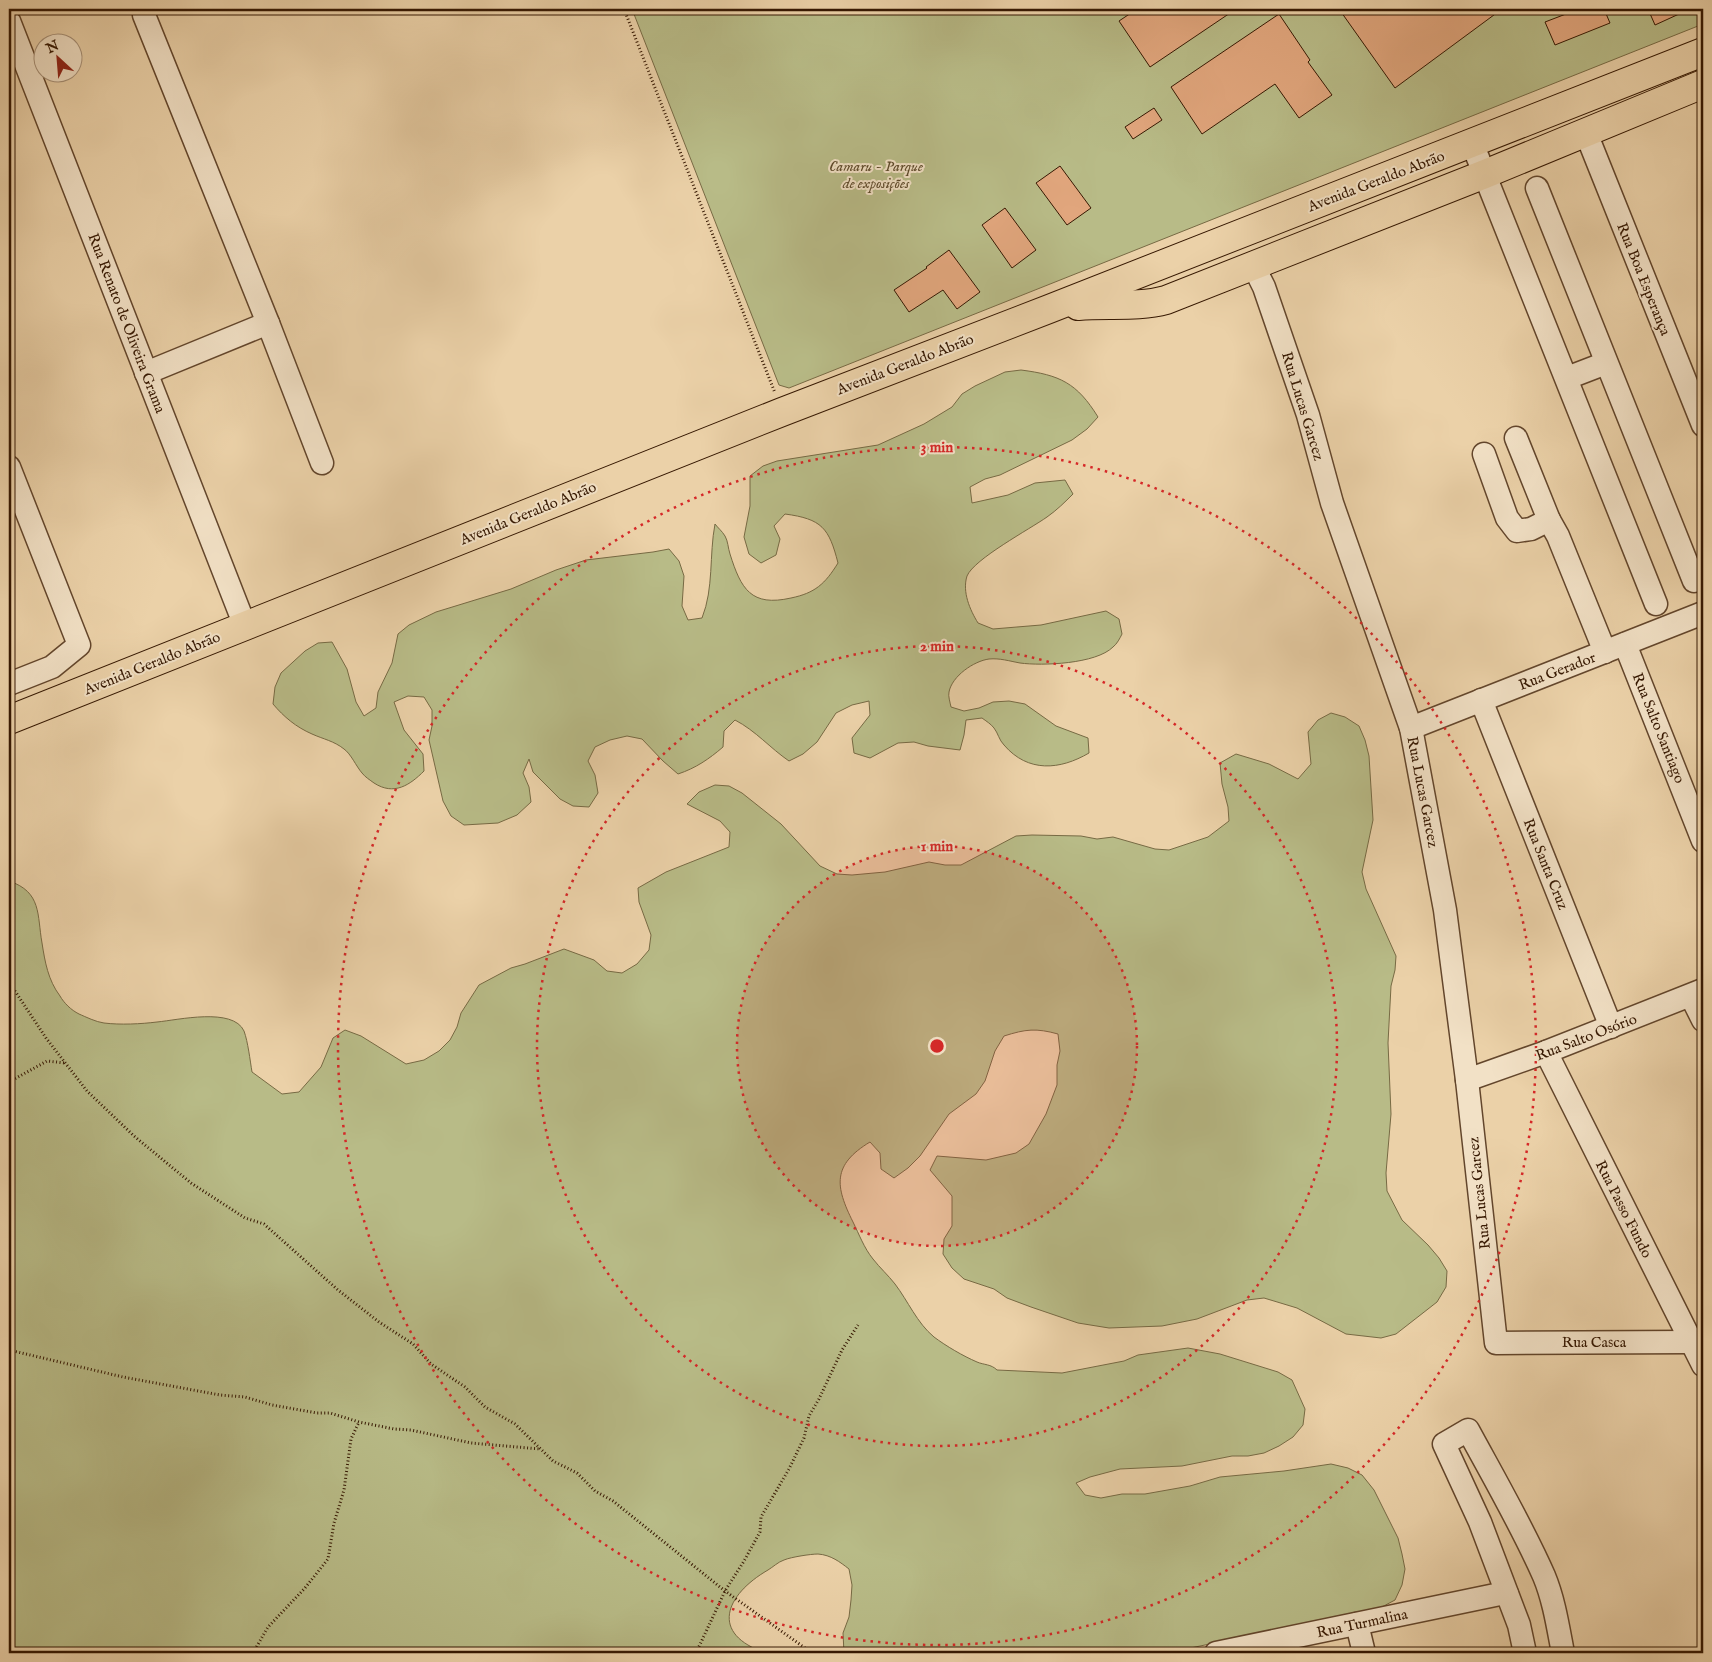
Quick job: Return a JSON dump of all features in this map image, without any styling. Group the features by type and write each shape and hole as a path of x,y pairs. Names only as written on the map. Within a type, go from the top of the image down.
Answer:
{"main road":[{"name":"Avenida Geraldo Abrão","path":"9,720 782,412 1703,52"},
{"name":"Avenida Geraldo Abrão","path":"1049,309 1098,304 1143,305 1156,302 1485,174 1703,84"}],"street":[{"path":"144,16 268,323 322,463"},
{"name":"Rua Renato de Oliveira Grama","path":"9,21 246,626"},
{"name":"Rua Boa Esperança","path":"1586,133 1703,425"},
{"path":"1472,143 1656,604"},
{"path":"1537,188 1694,581"},
{"name":"Rua Lucas Garcez","path":"1254,265 1264,287 1304,406 1332,504 1411,728 1445,910 1467,1080 1496,1342"},
{"path":"146,373 268,323"},
{"path":"1567,378 1606,363"},
{"path":"1516,438 1605,652"},
{"path":"1484,454 1507,518 1517,530 1531,528 1549,520"},
{"path":"9,467 78,645 52,667 12,683"},
{"name":"Rua Gerador","path":"1411,728 1703,613"},
{"name":"Rua Salto Santiago","path":"1626,644 1703,841"},
{"name":"Rua Santa Cruz","path":"1481,700 1611,1027"},
{"path":"1697,993 1703,1020"},
{"name":"Rua Salto Osório","path":"1467,1080 1546,1052 1697,993"},
{"name":"Rua Passo Fundo","path":"1546,1052 1703,1365"},
{"name":"Rua Casca","path":"1496,1342 1692,1342"},
{"path":"1525,1653 1519,1625 1480,1522 1444,1444 1468,1430 1518,1521 1544,1577 1555,1613 1563,1653"},
{"name":"Rua Turmalina","path":"1216,1653 1507,1594"},
{"path":"1357,1624 1364,1653"}],"path":[{"path":"624,9 782,412"},
{"path":"9,982 46,1038 87,1091 107,1112 177,1171 245,1218 264,1224 338,1290 379,1322 413,1344 431,1364 466,1386 485,1407 515,1424 553,1461 578,1473 595,1491 613,1501 725,1591 812,1653"},
{"path":"9,1082 47,1061 66,1063"},
{"path":"696,1653 725,1591 760,1532 761,1518 804,1438 809,1416 842,1350 858,1325"},
{"path":"9,1350 123,1378 220,1395 245,1397 272,1405 316,1413 330,1413 359,1422 394,1429 411,1430 471,1443 542,1449"},
{"path":"254,1653 268,1627 305,1588 328,1559 334,1523 344,1490 351,1439 359,1422"}],"green space":[{"name":"Camaru - Parque de exposições","path":"632,9 1703,9 1703,24 789,388 779,385"},
{"path":"1021,370 1047,375 1066,383 1083,396 1098,417 1087,429 1072,440 1000,475 985,479 970,487 972,503 1008,495 1035,483 1065,480 1073,494 1051,514 991,553 972,569 967,576 965,588 970,607 978,623 993,629 1041,625 1106,611 1119,619 1122,634 1116,644 1105,653 1082,660 1041,664 997,659 983,660 964,670 954,680 949,697 951,707 964,711 979,708 993,702 1009,701 1025,704 1056,726 1088,738 1089,753 1078,759 1067,763 1045,766 1023,760 1004,745 994,728 982,718 966,720 960,750 928,746 914,742 898,743 870,758 854,753 852,738 870,715 869,701 852,705 836,713 817,742 803,754 789,761 750,729 735,720 724,731 723,747 702,763 678,774 642,739 627,736 610,740 595,747 588,761 595,775 598,793 589,807 573,806 560,799 533,772 529,759 523,773 529,787 531,802 517,815 498,823 464,825 451,816 443,801 429,740 432,726 432,710 424,697 408,696 394,702 404,730 423,754 424,771 413,781 395,789 381,787 374,783 363,774 344,749 296,725 273,704 275,687 281,673 305,651 318,643 332,642 347,669 356,702 364,716 376,708 378,692 392,663 398,634 409,625 436,612 511,589 586,560 669,549 679,561 684,576 682,606 688,620 702,618 710,583 715,524 726,538 734,566 744,586 750,593 766,600 777,600 807,593 824,582 838,563 831,541 827,533 816,522 785,514 774,526 780,539 776,555 761,563 749,554 744,537 750,506 750,476 763,466 777,461 878,445 924,424 952,407 962,394 975,386 1005,372"},
{"path":"1331,713 1345,717 1359,726 1369,756 1373,820 1362,872 1366,889 1396,956 1391,986 1388,1043 1391,1114 1386,1173 1387,1191 1402,1220 1428,1245 1447,1271 1446,1287 1437,1302 1396,1334 1381,1338 1346,1334 1297,1308 1264,1298 1247,1300 1197,1319 1162,1326 1109,1328 1078,1323 1007,1298 994,1289 964,1279 952,1268 943,1254 944,1239 952,1226 952,1196 930,1170 937,1156 986,1160 1016,1153 1029,1144 1046,1114 1057,1085 1057,1065 1060,1051 1058,1034 1050,1032 1031,1030 1004,1036 995,1051 985,1081 976,1094 949,1114 920,1156 908,1168 894,1178 881,1169 880,1153 870,1142 849,1159 843,1168 840,1177 840,1187 847,1209 867,1250 895,1284 918,1319 934,1337 960,1354 977,1362 997,1370 1062,1373 1124,1361 1138,1355 1188,1348 1220,1354 1278,1372 1292,1380 1305,1409 1303,1425 1293,1437 1279,1446 1264,1453 1232,1456 1182,1466 1120,1469 1076,1483 1085,1495 1101,1498 1122,1494 1145,1494 1190,1486 1220,1477 1331,1464 1348,1468 1362,1475 1374,1490 1398,1538 1405,1569 1402,1585 1395,1600 1380,1608 1167,1653 844,1653 843,1633 849,1617 852,1585 849,1569 831,1557 818,1554 796,1557 780,1562 753,1580 733,1602 730,1625 736,1636 748,1645 766,1653 9,1653 9,881 20,886 33,898 38,914 44,957 50,977 62,999 73,1010 94,1021 110,1024 144,1023 204,1017 229,1019 238,1024 244,1031 252,1072 282,1094 299,1092 321,1067 333,1038 345,1030 361,1036 406,1064 424,1060 439,1051 450,1040 457,1027 461,1013 479,985 511,968 564,949 594,960 607,971 622,973 637,964 649,950 651,935 639,902 638,888 666,872 729,847 730,832 720,821 687,804 699,792 715,785 729,786 742,793 781,824 820,866 837,874 852,875 885,872 929,862 961,865 1016,836 1081,836 1097,839 1113,837 1155,849 1169,850 1208,837 1229,821 1220,763 1236,754 1269,764 1298,779 1311,764 1308,732 1318,720"}],"building":[{"path":"1137,9 1236,9 1150,67 1119,21"},
{"path":"1339,9 1502,9 1395,88"},
{"path":"1579,9 1604,9 1610,23 1555,45 1545,22"},
{"path":"1648,9 1690,9 1655,25"},
{"path":"1279,14 1310,60 1308,62 1332,95 1299,118 1275,84 1202,134 1171,87"},
{"path":"1154,108 1162,120 1133,139 1125,127"},
{"path":"1060,166 1091,208 1067,225 1036,183"},
{"path":"1005,208 1036,250 1012,268 982,225"},
{"path":"949,250 980,292 957,309 943,290 909,312 894,290 927,268"}]}
